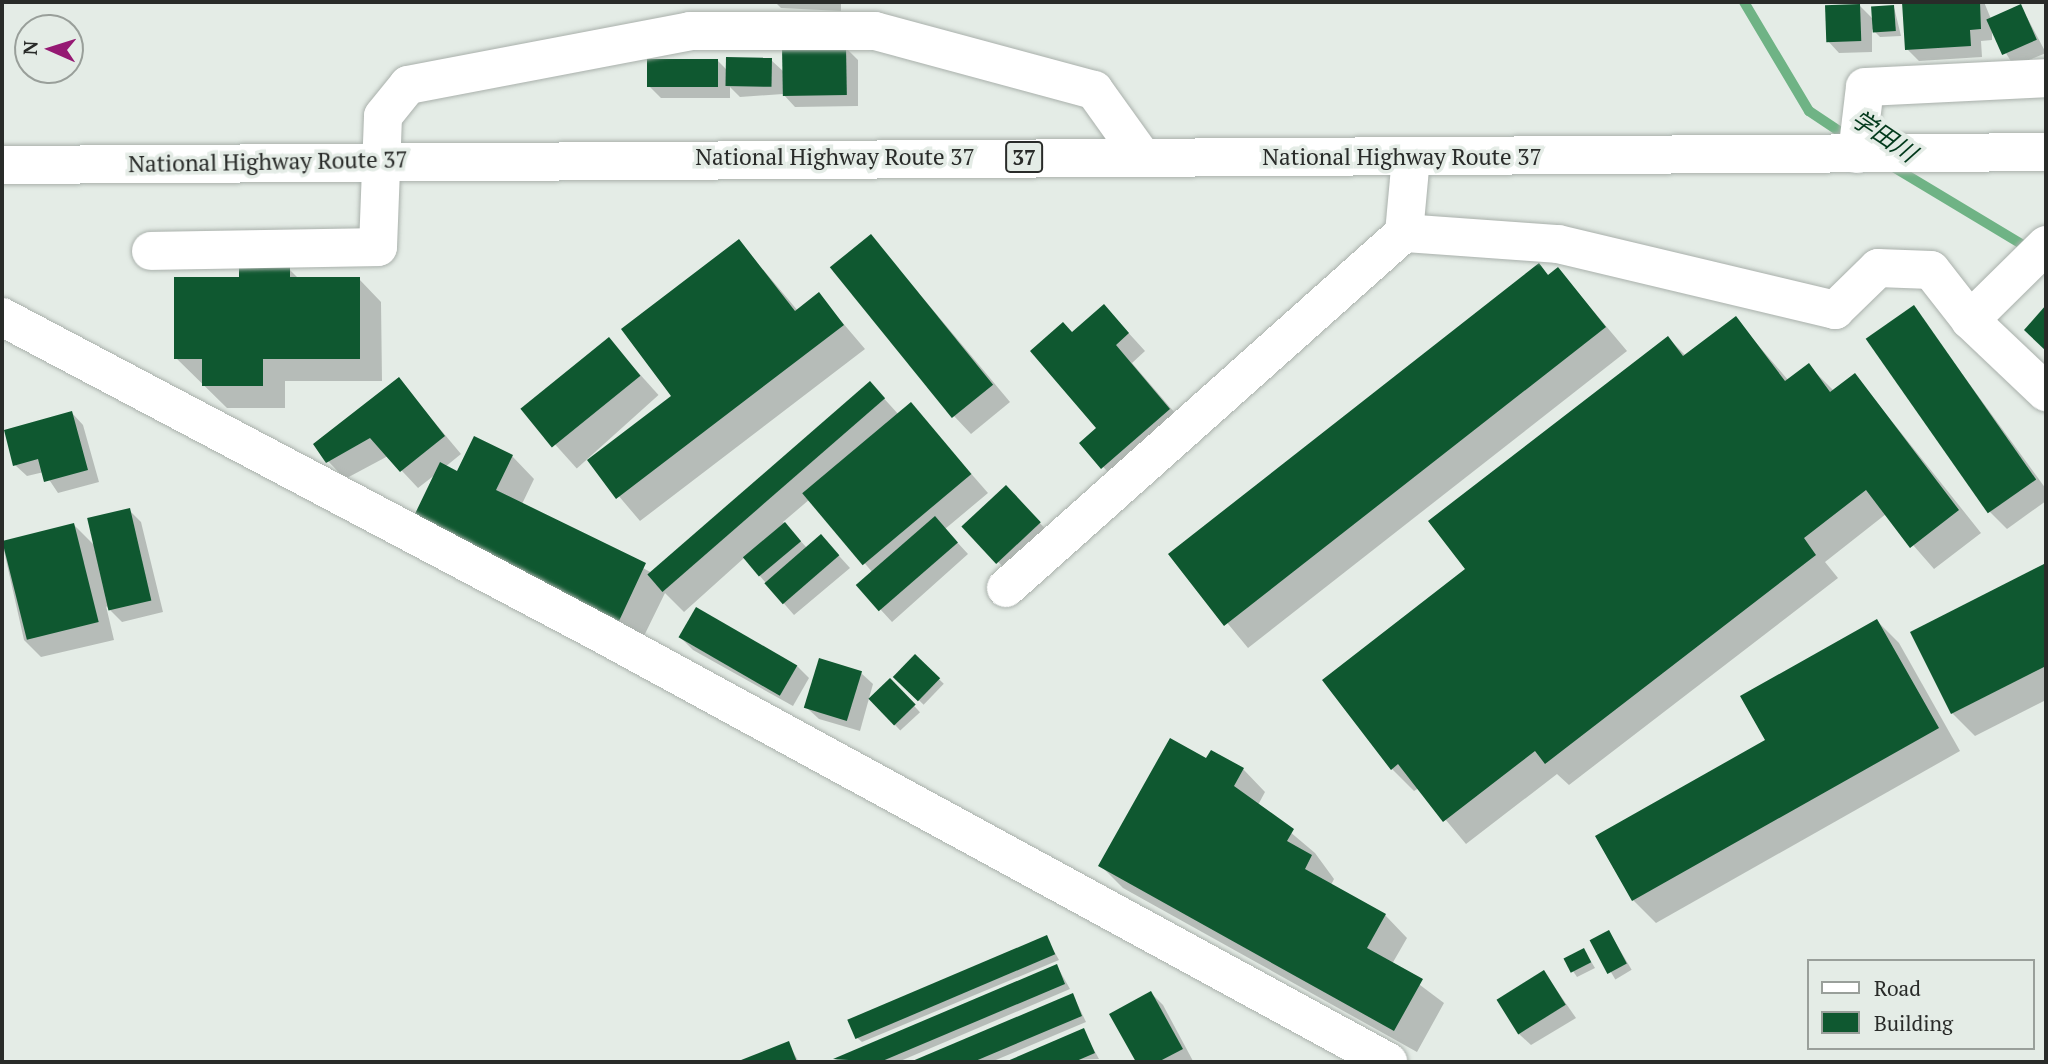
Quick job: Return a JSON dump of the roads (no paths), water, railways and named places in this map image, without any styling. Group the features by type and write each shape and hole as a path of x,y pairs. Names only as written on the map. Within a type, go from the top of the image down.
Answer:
{"main road":[{"path":"151,251 378,247 383,116 408,85 690,31 875,31 1094,90 1142,157"},
{"path":"1857,154 1866,86 2046,78"},
{"name":"National Highway Route 37","path":"2,166 382,161 1412,158 2046,152"},
{"path":"1006,588 1404,233 1412,158"},
{"path":"1404,233 1558,244 1835,310 1878,268 1931,270 1970,320 2046,392"},
{"path":"1970,320 2046,245"},
{"path":"2,317 604,635 1388,1062"}],"waterway":[{"name":"学田川","path":"1744,2 1809,111 1851,139"},
{"name":"学田川","path":"1890,165 2030,249"}]}
